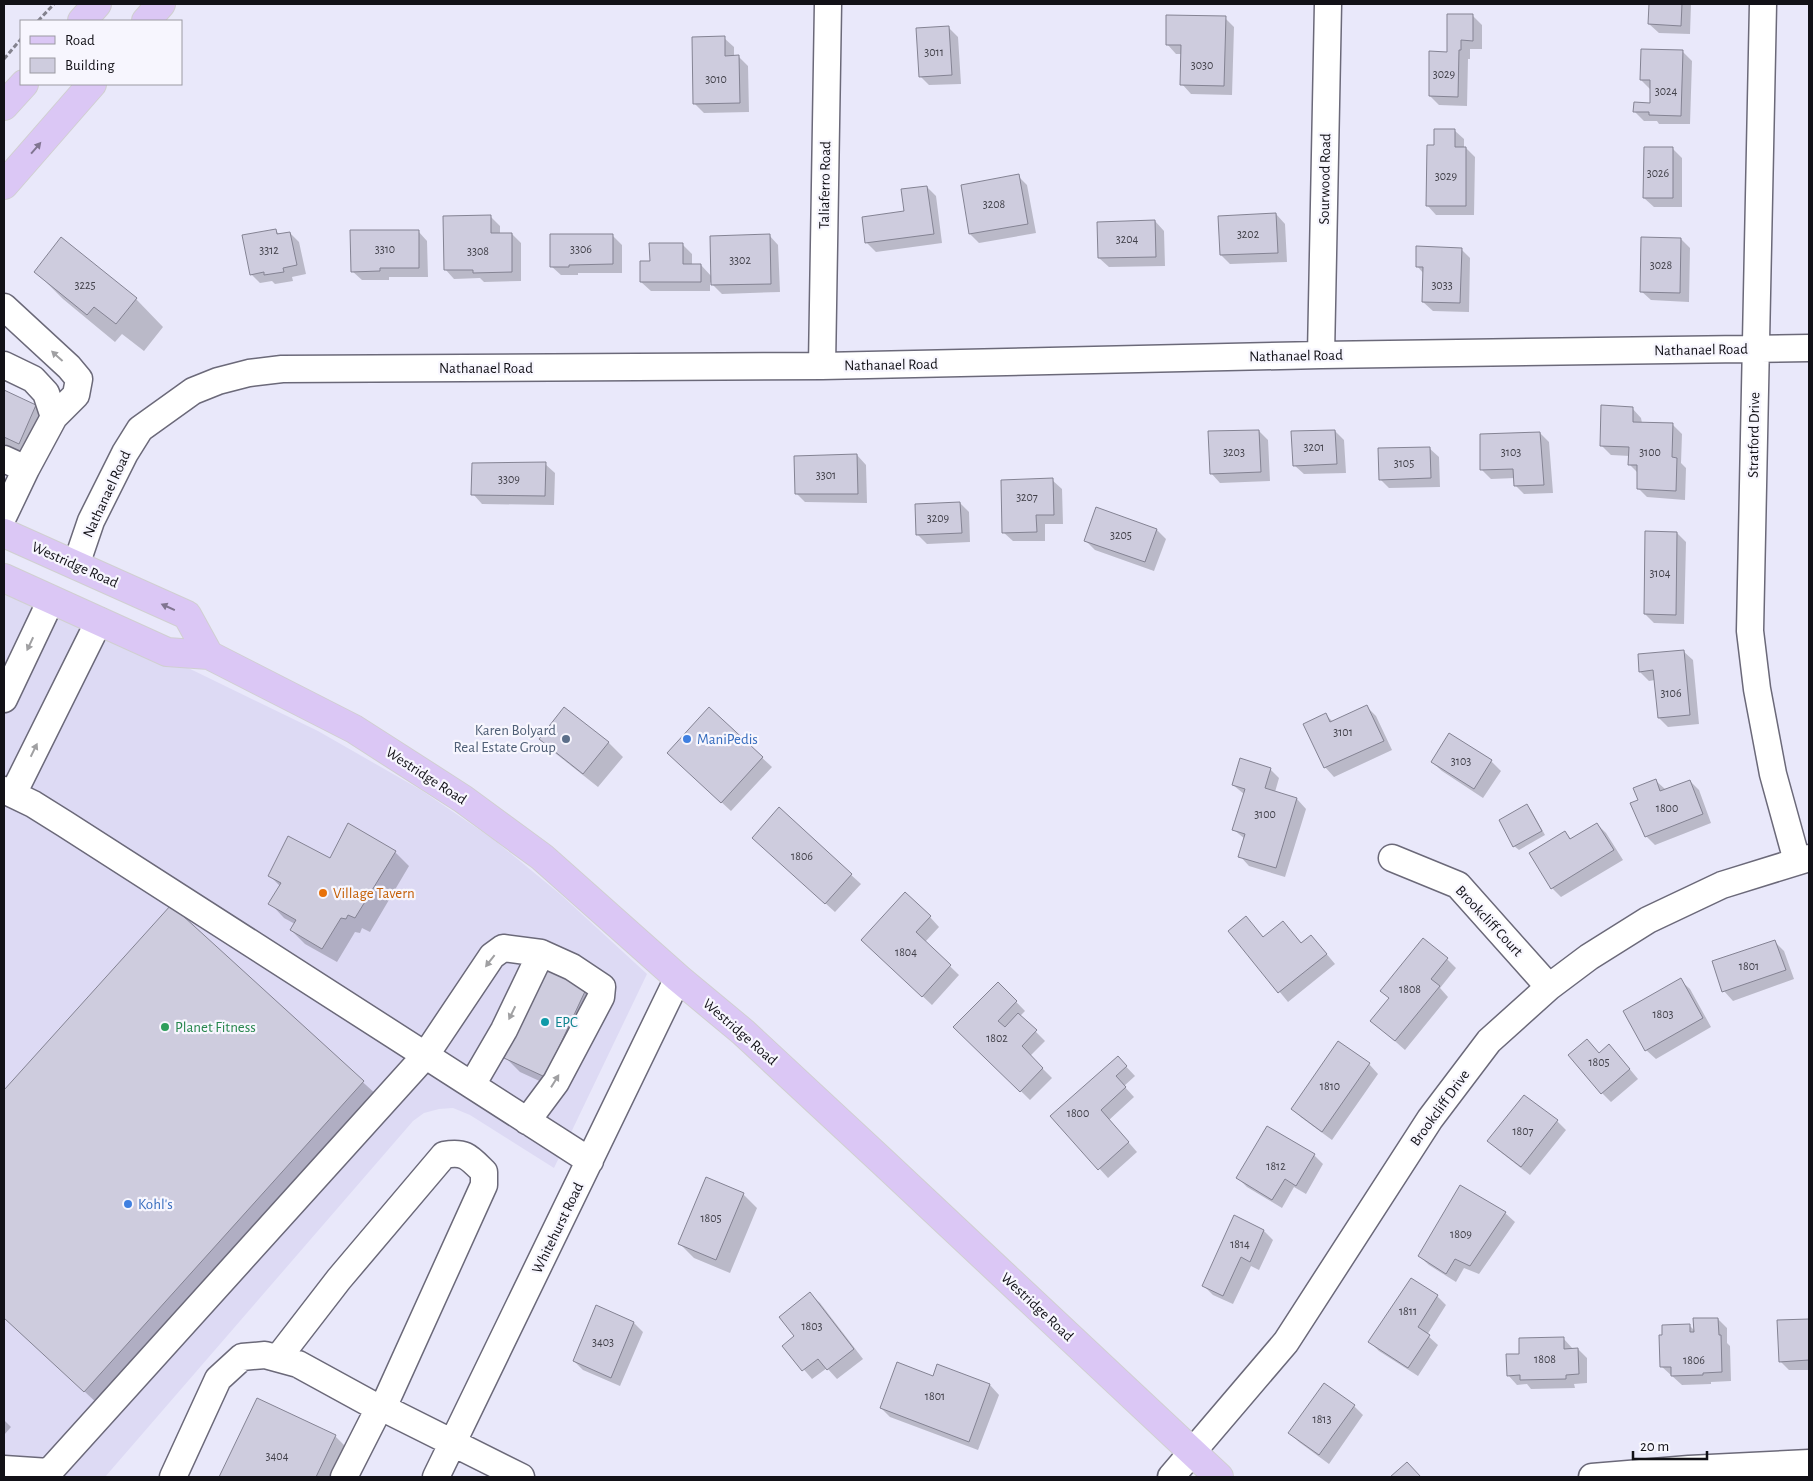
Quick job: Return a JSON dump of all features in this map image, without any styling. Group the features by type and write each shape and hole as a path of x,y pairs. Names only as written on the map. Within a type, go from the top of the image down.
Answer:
{"main road":[{"path":"83,20 97,4"},
{"path":"147,20 161,4"},
{"path":"4,106 23,85"},
{"path":"4,185 91,85"},
{"name":"Westridge Road","path":"4,533 187,615 209,655"},
{"name":"Westridge Road","path":"4,578 167,652 209,655 354,729 463,799 542,857 678,978 743,1032 1219,1477"}],"street":[{"name":"Taliaferro Road","path":"822,366 828,4"},
{"name":"Sourwood Road","path":"1321,355 1328,4"},
{"name":"Stratford Drive","path":"1763,4 1750,631 1757,689 1773,774 1803,859"},
{"path":"4,307 79,378 76,395 54,417 15,464 4,515"},
{"name":"Nathanael Road","path":"76,565 91,521 125,453 140,429 193,391 218,381 249,373 282,369 822,366 1321,355 1809,348"},
{"path":"4,365 33,379 46,393 54,417"},
{"path":"4,699 50,600"},
{"path":"98,621 8,792 34,804 590,1161"},
{"name":"Brookcliff Court","path":"1392,858 1458,885 1549,987"},
{"name":"Brookcliff Drive","path":"1172,1477 1286,1342 1430,1119 1489,1042 1549,987 1589,957 1648,920 1722,885 1803,859"},
{"path":"4,1469 49,1472 425,1056 492,956 503,948 541,953 572,967 602,987 602,997 556,1082 527,1121"},
{"path":"472,1085 504,1030 541,953"},
{"name":"Whitehurst Road","path":"436,1477 678,978"},
{"path":"278,1358 339,1279 444,1155 456,1153 469,1158 484,1172 484,1185 382,1410 376,1414 344,1477"},
{"path":"173,1477 218,1379 242,1357 265,1355 298,1364 382,1410 387,1410 521,1477"},
{"path":"1592,1477 1689,1469 1809,1463"}],"path":[{"path":"39,20 54,4"},
{"path":"4,59 20,40"}],"shaded area":[{"path":"4,586 143,646 318,731 421,790 493,839 560,894 647,974 554,1168 470,1115 453,1108 424,1113 413,1121 105,1477 4,1477"}],"building":[{"path":"1649,4 1682,4 1681,26 1648,24"},
{"path":"1447,14 1473,14 1473,41 1461,40 1458,97 1429,96 1429,51 1447,52"},
{"path":"1166,15 1226,16 1224,86 1180,85 1181,45 1166,45"},
{"path":"949,26 952,75 919,77 916,28"},
{"path":"725,36 725,56 739,55 740,103 693,104 692,37"},
{"path":"1641,49 1683,50 1681,116 1649,115 1649,112 1633,112 1634,102 1650,103 1650,80 1640,80"},
{"path":"1434,129 1455,129 1455,147 1466,147 1466,206 1426,206 1427,145 1434,145"},
{"path":"1644,147 1673,147 1673,198 1643,198"},
{"path":"1019,174 1028,224 969,234 961,185"},
{"path":"927,186 934,234 865,243 862,217 904,211 901,189"},
{"path":"1276,213 1278,253 1220,255 1218,216"},
{"path":"491,215 491,233 512,233 512,272 473,273 473,270 444,270 443,216"},
{"path":"1155,220 1156,257 1098,258 1097,222"},
{"path":"276,229 277,234 290,232 297,265 283,268 284,272 264,275 264,272 250,275 242,235"},
{"path":"350,230 419,230 419,268 380,268 380,271 351,272"},
{"path":"550,234 613,234 613,264 550,267"},
{"path":"770,234 771,284 711,285 710,236"},
{"path":"61,237 137,298 116,324 94,307 87,315 34,272"},
{"path":"1641,237 1681,238 1680,293 1640,292"},
{"path":"649,243 683,243 683,264 701,264 701,282 640,282 640,261 650,261"},
{"path":"1416,246 1462,248 1460,303 1422,302 1423,267 1416,267"},
{"path":"4,390 36,405 19,444 4,437"},
{"path":"1601,405 1633,407 1633,422 1673,423 1672,457 1677,458 1676,491 1637,489 1637,465 1628,465 1629,447 1600,446"},
{"path":"1259,430 1261,472 1210,474 1208,431"},
{"path":"1335,430 1337,464 1293,466 1291,431"},
{"path":"1540,432 1544,485 1514,486 1513,469 1480,470 1480,434"},
{"path":"1430,447 1431,478 1379,480 1378,448"},
{"path":"857,454 858,494 795,494 794,456"},
{"path":"546,462 545,496 471,495 472,463"},
{"path":"1053,478 1054,515 1036,515 1037,532 1002,533 1001,480"},
{"path":"960,502 962,533 916,535 915,504"},
{"path":"1096,507 1157,529 1145,562 1084,541"},
{"path":"1645,531 1677,532 1676,615 1644,614"},
{"path":"1684,650 1690,715 1658,718 1653,670 1639,672 1638,654"},
{"path":"1367,705 1384,741 1324,768 1303,724 1326,713 1330,722"},
{"path":"564,707 609,742 583,774 539,739"},
{"path":"709,707 763,757 721,803 667,753"},
{"path":"1449,733 1492,760 1474,789 1431,762"},
{"path":"1240,758 1271,768 1265,788 1297,798 1276,868 1238,857 1245,834 1232,830 1245,789 1232,785"},
{"path":"1656,779 1660,791 1690,780 1703,814 1645,837 1630,803 1638,800 1633,788"},
{"path":"1527,804 1542,831 1513,847 1499,820"},
{"path":"779,807 852,874 825,904 752,838"},
{"name":"Village Tavern","path":"348,823 396,851 355,918 348,915 346,919 341,918 322,949 290,930 296,920 268,904 281,883 268,876 288,836 330,858"},
{"path":"1597,823 1614,850 1551,889 1529,853 1565,831 1570,839"},
{"path":"905,892 931,916 916,932 951,965 922,997 861,940"},
{"name":"Kohl's","path":"171,905 364,1081 84,1392 4,1318 4,1090"},
{"path":"1246,916 1263,937 1283,921 1301,943 1311,935 1327,954 1278,993 1228,931"},
{"path":"1423,938 1448,958 1431,979 1440,986 1395,1041 1370,1021 1389,998 1380,991"},
{"path":"1775,940 1786,970 1722,992 1712,961"},
{"name":"EPC","path":"541,963 588,985 545,1077 504,1058 537,987"},
{"path":"1681,978 1703,1018 1645,1051 1623,1011"},
{"path":"998,982 1017,1001 998,1021 1005,1027 1018,1013 1037,1030 1022,1046 1043,1068 1020,1092 953,1027"},
{"path":"1587,1039 1599,1053 1609,1044 1630,1069 1601,1094 1568,1055"},
{"path":"1338,1041 1370,1063 1322,1132 1291,1109"},
{"path":"1118,1056 1127,1066 1116,1076 1126,1087 1101,1110 1129,1142 1098,1170 1050,1116"},
{"path":"1524,1095 1558,1120 1521,1167 1487,1141"},
{"path":"1267,1126 1315,1154 1296,1186 1285,1179 1272,1200 1236,1178"},
{"path":"706,1177 744,1193 716,1260 678,1244"},
{"path":"1460,1185 1506,1212 1470,1266 1455,1259 1446,1274 1418,1256"},
{"path":"1234,1215 1264,1230 1250,1262 1241,1257 1223,1296 1202,1286"},
{"path":"1411,1278 1438,1295 1418,1327 1430,1335 1408,1368 1368,1342"},
{"path":"810,1292 854,1349 827,1370 818,1359 802,1371 782,1346 794,1336 779,1317"},
{"path":"596,1305 634,1322 611,1378 573,1361"},
{"path":"1693,1318 1718,1318 1719,1335 1721,1335 1722,1372 1703,1373 1703,1375 1671,1376 1671,1367 1660,1367 1659,1335 1662,1335 1662,1325 1690,1324 1690,1332 1694,1332"},
{"path":"1809,1319 1809,1360 1779,1362 1777,1320"},
{"path":"1564,1337 1564,1349 1578,1348 1579,1374 1566,1375 1566,1379 1520,1380 1520,1375 1507,1376 1506,1354 1519,1354 1519,1338"},
{"path":"897,1362 933,1376 937,1364 990,1384 969,1442 880,1408"},
{"path":"1324,1383 1355,1405 1319,1455 1288,1433"},
{"path":"257,1398 336,1435 316,1477 219,1477"},
{"path":"1407,1462 1421,1477 1390,1477"}],"place":[{"name":"Karen Bolyard Real Estate Group","path":"566,739"},
{"name":"ManiPedis","path":"687,739"},
{"name":"Village Tavern","path":"323,893"},
{"name":"EPC","path":"545,1022"},
{"name":"Planet Fitness","path":"165,1027"},
{"name":"Kohl's","path":"128,1204"}]}
